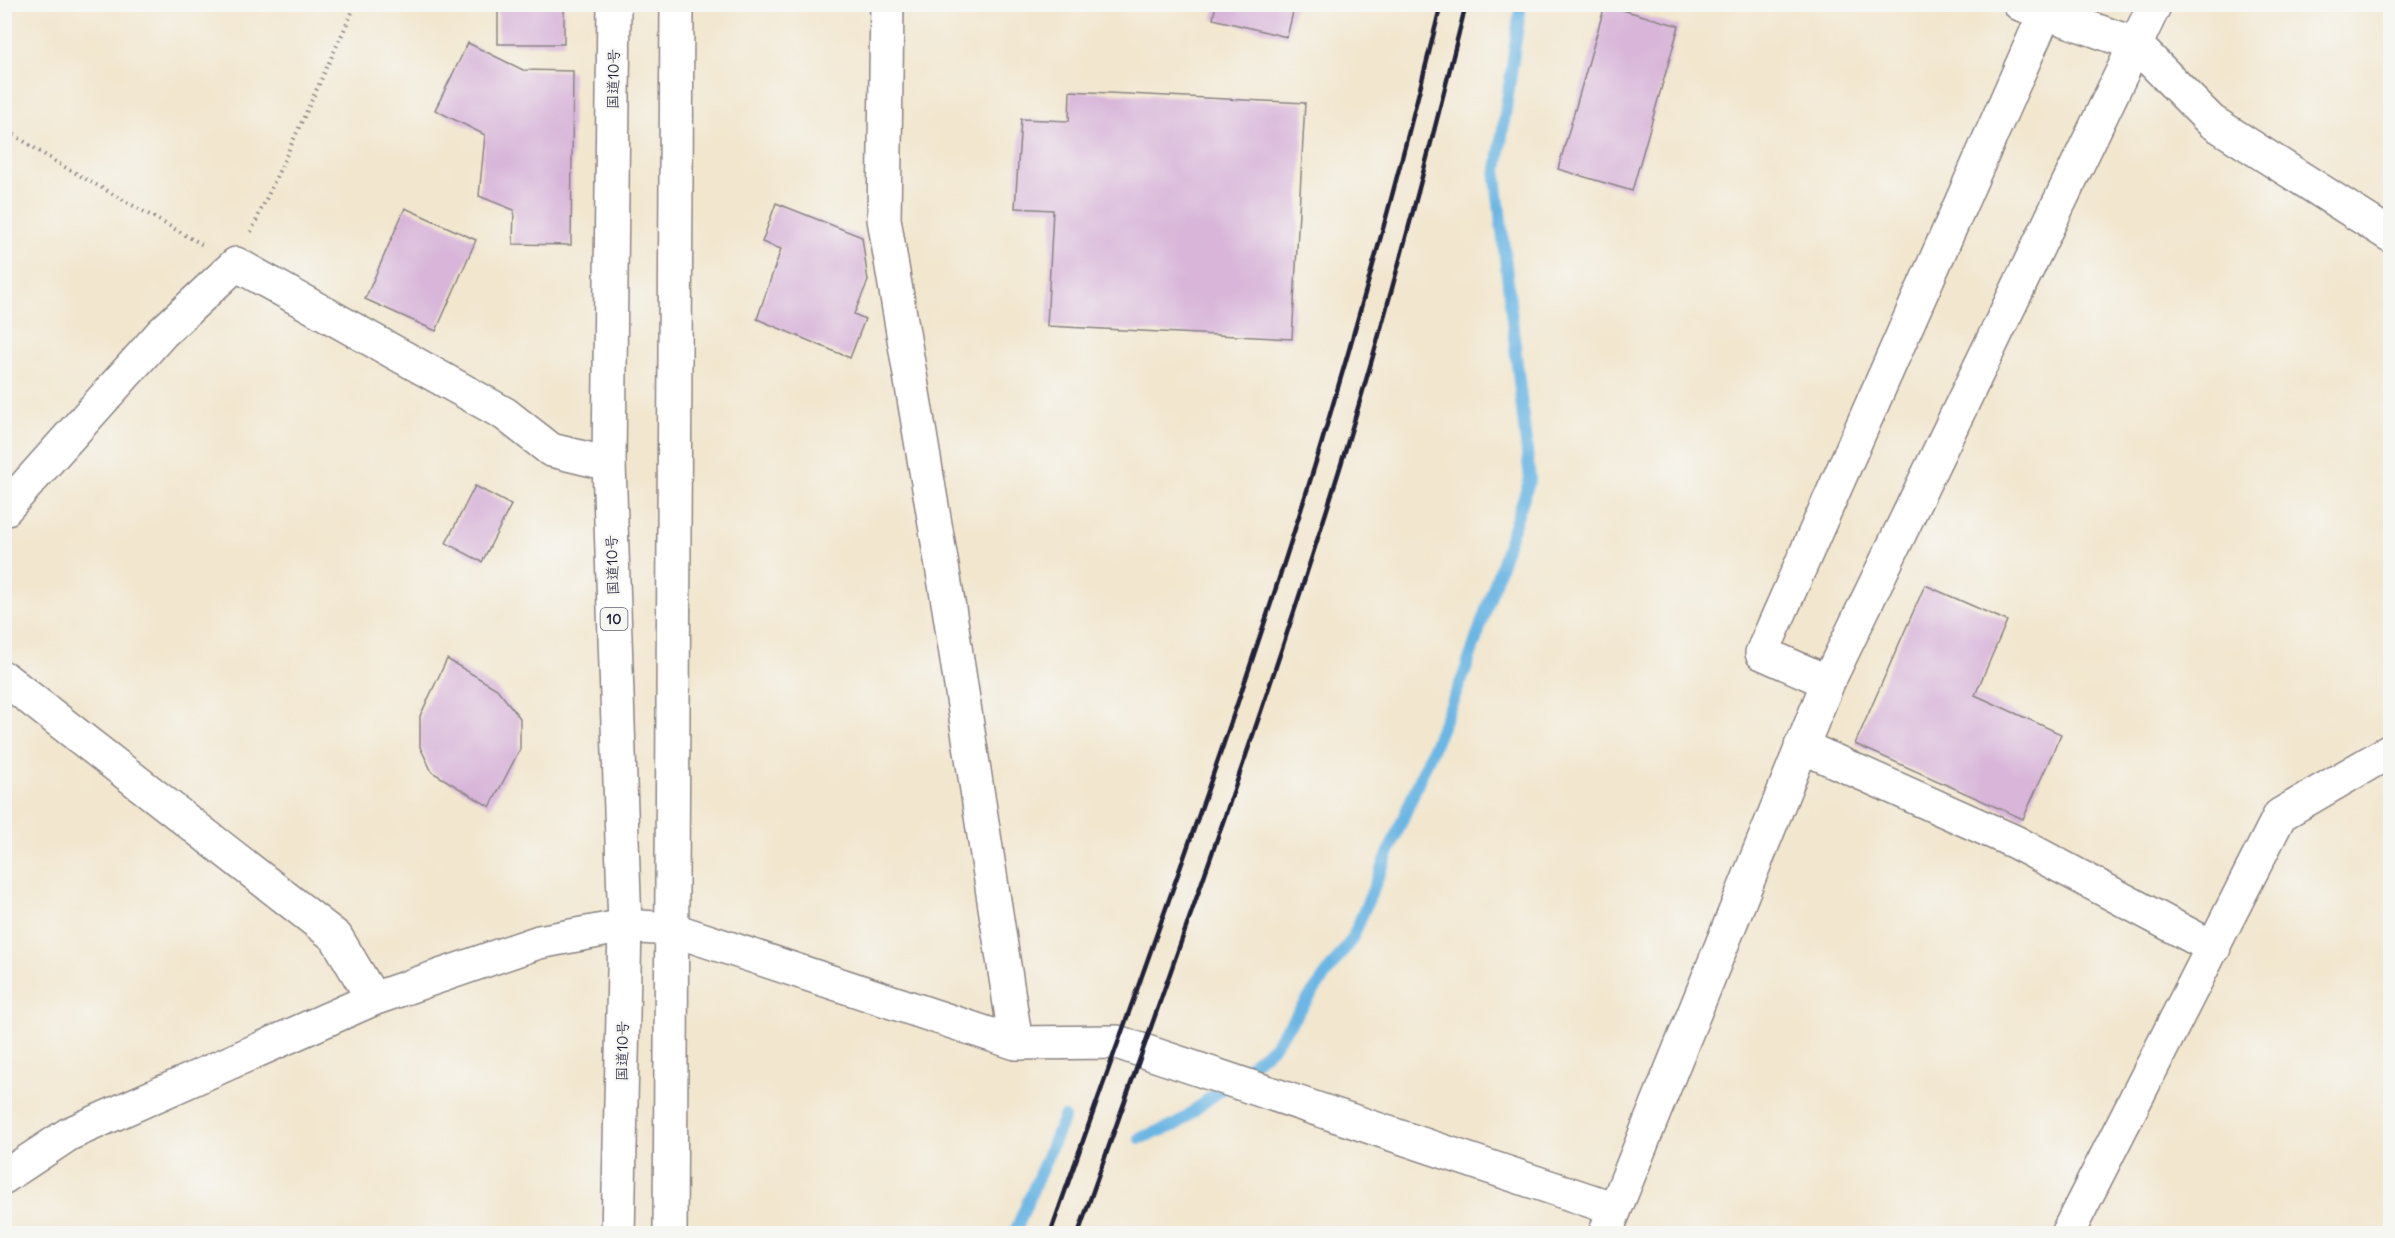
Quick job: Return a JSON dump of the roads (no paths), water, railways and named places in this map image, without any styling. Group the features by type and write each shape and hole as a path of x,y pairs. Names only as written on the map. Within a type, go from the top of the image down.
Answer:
{"main road":[{"name":"国道10号","path":"614,4 609,464 625,926 618,1233"},
{"path":"670,1233 677,4"},
{"path":"887,4 884,219 949,608 1016,1043"},
{"path":"4,1177 69,1134 373,999 539,942 625,926 671,929 1016,1043 1118,1042 1610,1221 1828,682 2155,4"},
{"path":"1828,682 1762,653 2038,7 2135,44 2211,121 2391,235"},
{"path":"4,510 162,333 236,264 505,414 551,450 609,464"},
{"path":"4,678 336,937 373,999"},
{"path":"1801,746 2014,842 2214,948"},
{"path":"2067,1233 2280,815 2391,752"}],"waterway":[{"path":"1140,1138 1176,1125 1273,1047 1352,939 1465,672 1530,479 1496,177 1521,4"},
{"path":"1014,1234 1064,1117"}],"railway":[{"path":"1050,1234 1188,846 1287,553 1367,287 1441,4"},
{"path":"1078,1234 1214,849 1280,655 1342,461 1391,291 1466,4"}]}
